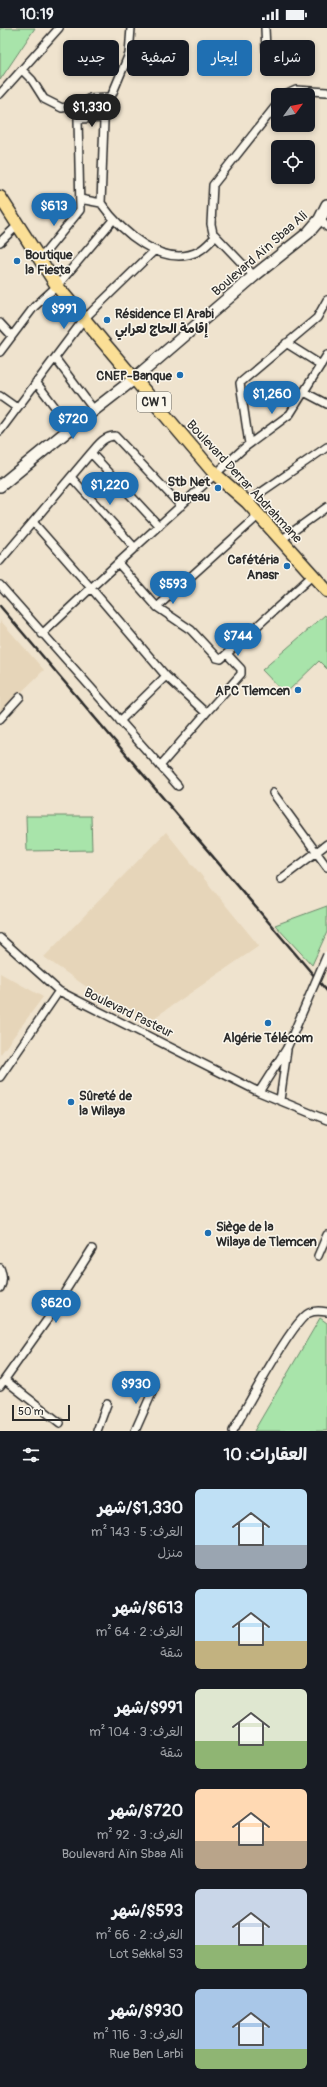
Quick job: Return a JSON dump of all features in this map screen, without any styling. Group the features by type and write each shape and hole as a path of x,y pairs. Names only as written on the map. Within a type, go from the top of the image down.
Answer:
{"main road":[{"name":"Boulevard Derrar Abdrahmane","path":"0,197 57,286 84,319 215,474 247,502 327,591"},
{"name":"Boulevard Aïn Sbaa Ali","path":"0,486 70,428 134,379 254,276 324,223 327,205"}],"street":[{"path":"0,94 59,28"},
{"path":"130,28 129,54 111,97 105,118 101,203 113,220 154,251 177,255 189,254 200,251 216,236"},
{"path":"266,28 266,40"},
{"path":"22,70 32,80 44,99 62,108 78,105 90,98 111,97"},
{"path":"315,91 327,92"},
{"path":"254,276 216,236 211,224 214,185 271,112"},
{"path":"40,259 80,210 78,119 105,118"},
{"path":"80,199 101,203"},
{"path":"0,352 34,307 57,286 113,220"},
{"path":"0,242 18,225"},
{"path":"0,431 84,319 154,251"},
{"path":"249,444 240,383 317,318 327,300"},
{"path":"0,323 12,336"},
{"path":"286,343 321,365"},
{"path":"42,634 215,474 249,444 290,414 327,355"},
{"path":"55,358 94,410"},
{"path":"36,382 70,428"},
{"path":"304,392 327,404"},
{"path":"0,396 17,408"},
{"path":"0,561 91,453 109,436 115,436 181,506"},
{"path":"247,502 327,447"},
{"path":"91,453 159,526"},
{"path":"71,477 135,548"},
{"path":"281,540 327,508"},
{"path":"157,606 259,515"},
{"path":"33,522 166,676 206,713"},
{"path":"118,563 157,606 191,630 217,658 221,659 313,575"},
{"path":"0,585 178,786"},
{"path":"160,766 241,674 241,669 227,654"},
{"path":"120,721 166,676"},
{"path":"0,719 20,697"},
{"path":"274,793 327,867"},
{"path":"281,879 327,844"},
{"name":"Boulevard Pasteur","path":"0,938 59,991 259,1092 327,1120"},
{"path":"259,1092 288,1048 327,955"},
{"path":"0,1076 59,991"},
{"path":"280,1100 288,1048"},
{"path":"318,1256 327,1235"},
{"path":"60,1423 2,1383 47,1320 92,1249"},
{"path":"0,1268 3,1275 3,1283 0,1288"},
{"path":"233,1431 300,1320 309,1313 317,1311 327,1312"},
{"path":"135,1431 155,1386"},
{"path":"97,1431 107,1404"}],"shaded area":[{"path":"0,620 44,670 0,713"},
{"path":"166,832 259,946 151,1020 91,990 44,957"},
{"path":"0,973 43,997 0,1055"}],"green space":[{"path":"0,28 35,28 0,80"},
{"path":"325,615 327,618 327,669 319,661 285,694 262,670"},
{"path":"26,816 91,816 92,850 27,851"},
{"path":"327,906 327,932 312,965 275,925"},
{"path":"320,1318 327,1323 327,1431 254,1431"}],"railway":[{"path":"0,606 327,991"}],"place":[{"name":"Boutique la Fiesta","path":"17,261"},
{"name":"Résidence El Arabi إقامة الحاج لعرابي","path":"107,320"},
{"name":"CNEP-Banque","path":"180,375"},
{"name":"Stb Net Bureau","path":"218,488"},
{"name":"Cafétéria Anasr","path":"287,566"},
{"name":"APC Tlemcen","path":"298,690"},
{"name":"Algérie Télécom","path":"268,1023"},
{"name":"Sûreté de la Wilaya","path":"71,1102"},
{"name":"Siège de la Wilaya de Tlemcen","path":"208,1233"}]}
